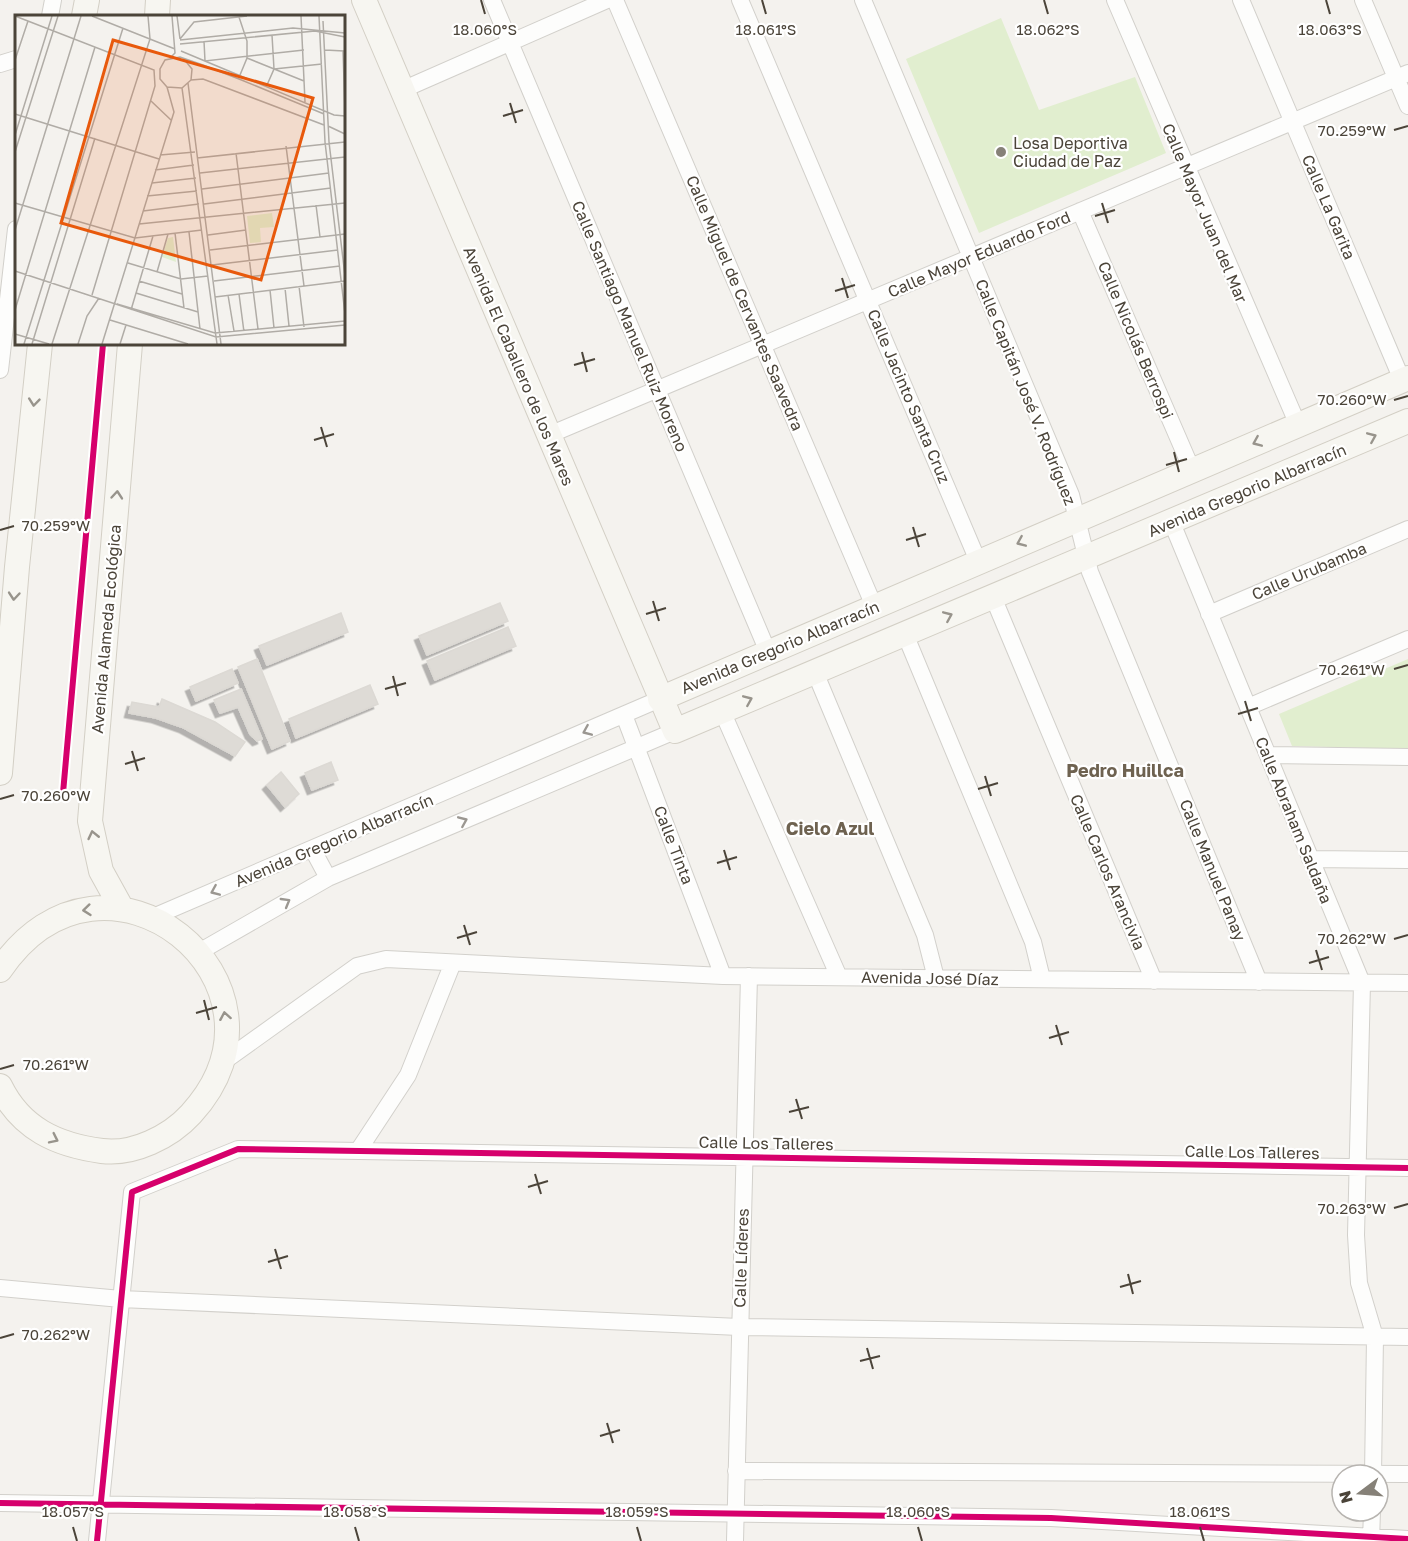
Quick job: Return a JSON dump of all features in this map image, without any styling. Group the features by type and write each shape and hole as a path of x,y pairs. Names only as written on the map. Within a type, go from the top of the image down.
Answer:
{"street":[{"path":"50,15 53,0"},
{"path":"84,15 87,0"},
{"path":"157,15 158,0"},
{"name":"Avenida El Caballero de los Mares","path":"364,0 675,731"},
{"name":"Calle Santiago Manuel Ruiz Moreno","path":"492,0 768,652"},
{"path":"402,90 509,41 607,0"},
{"name":"Calle Miguel de Cervantes Saavedra","path":"615,0 874,606"},
{"name":"Calle Jacinto Santa Cruz","path":"740,0 978,561"},
{"name":"Calle Capitán José V. Rodríguez","path":"864,0 1071,495 1086,558"},
{"name":"Calle Mayor Juan del Mar","path":"1115,0 1298,425"},
{"name":"Calle La Garita","path":"1241,0 1405,379"},
{"path":"1363,0 1402,75 1408,106"},
{"path":"0,64 15,59"},
{"name":"Calle Mayor Eduardo Ford","path":"549,435 1402,75"},
{"name":"Calle Nicolás Berrospi","path":"1080,211 1192,470"},
{"path":"0,370 15,237"},
{"path":"0,773 8,566 40,345"},
{"name":"Avenida Alameda Ecológica","path":"122,909 101,871 90,821 130,345"},
{"name":"Avenida Gregorio Albarracín","path":"153,917 1405,379"},
{"name":"Avenida Gregorio Albarracín","path":"199,952 328,878 1172,523 1408,421"},
{"name":"Calle Abraham Saldaña","path":"1172,523 1362,983"},
{"name":"Calle Urubamba","path":"1209,614 1408,529"},
{"name":"Calle Manuel Panay","path":"1086,558 1259,982"},
{"name":"Calle Carlos Arancivia","path":"993,597 1154,981"},
{"path":"905,634 1034,942 1042,980"},
{"path":"1248,707 1408,639"},
{"path":"815,672 925,935 936,978"},
{"path":"722,711 839,977"},
{"name":"Calle Tinta","path":"624,715 723,976"},
{"path":"1268,755 1408,757"},
{"path":"313,850 328,878"},
{"path":"1310,859 1408,860"},
{"path":"0,970 11,954 42,926 80,910 122,909 153,917 178,932 199,952 218,985 227,1023 223,1062 207,1097 181,1125 148,1144 110,1152 71,1147 37,1130 3,1095"},
{"name":"Avenida José Díaz","path":"223,1062 357,966 386,959 452,965 723,976 1408,983"},
{"path":"358,1151 408,1076 452,965"},
{"name":"Calle Líderes","path":"735,1541 749,976"},
{"path":"1362,983 1356,1167 1359,1283 1375,1336 1373,1463"},
{"name":"Calle Los Talleres","path":"121,1299 132,1192 238,1149 1408,1168"},
{"path":"0,1288 121,1299 739,1327 1408,1337"},
{"path":"97,1541 121,1299"},
{"path":"735,1471 1330,1474"},
{"path":"1390,1474 1408,1474"},
{"path":"0,1503 1051,1518 1371,1540 1408,1539"},
{"path":"1371,1540 1372,1523"}],"green space":[{"name":"Losa Deportiva Ciudad de Paz","path":"1001,18 1039,110 1135,77 1166,153 979,233 906,59"},
{"path":"1408,659 1408,749 1292,746 1279,714"}],"building":[{"path":"500,603 508,621 427,655 419,636"},
{"path":"341,613 348,632 267,665 259,646"},
{"path":"508,627 516,646 435,680 427,661"},
{"path":"257,659 290,741 272,749 238,667"},
{"path":"232,669 238,683 196,701 190,687"},
{"path":"370,685 378,704 296,738 289,719"},
{"path":"241,689 262,739 257,741 250,734 238,707 220,713 214,700"},
{"path":"162,699 215,722 245,742 235,756 184,728 156,718 129,713 132,702 159,707"},
{"path":"331,762 338,780 312,790 305,773"},
{"path":"281,772 299,794 285,807 267,785"}],"cycle path":[{"path":"63,793 103,345"},
{"path":"97,1541 132,1192 238,1149 1408,1168"},
{"path":"0,1503 1051,1518 1408,1539"}],"place":[{"name":"Losa Deportiva Ciudad de Paz","path":"1001,152"}],"district":[{"name":"Pedro Huillca","path":"1125,771"},
{"name":"Cielo Azul","path":"830,829"}]}
